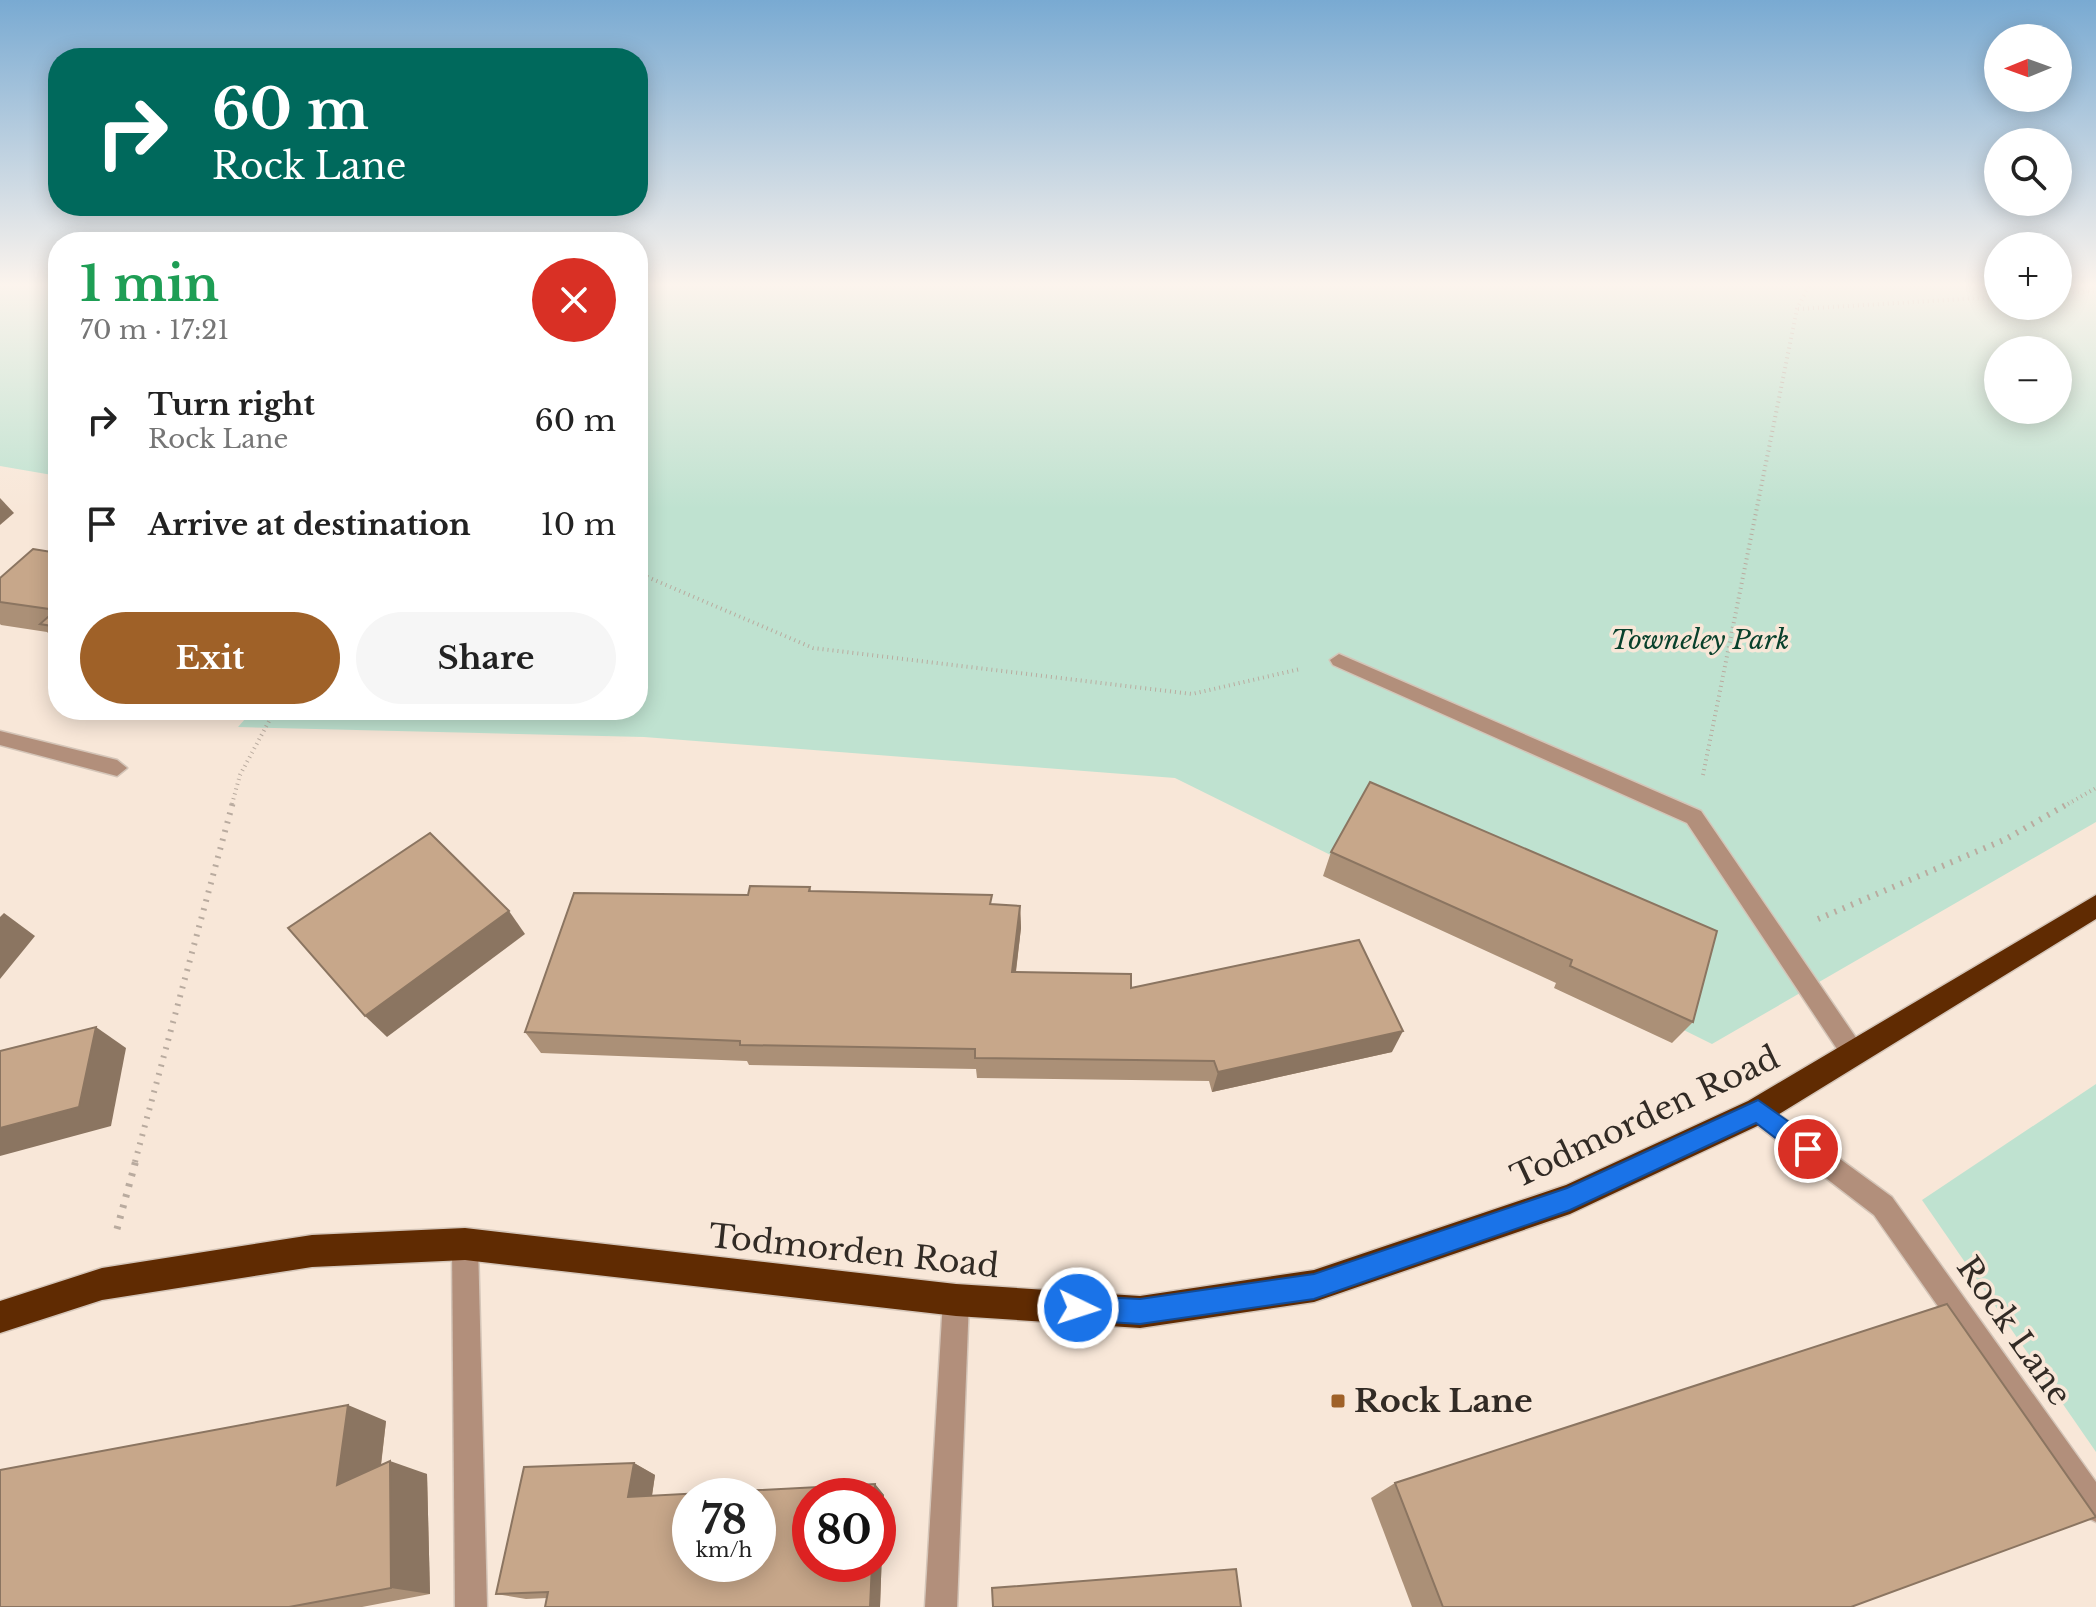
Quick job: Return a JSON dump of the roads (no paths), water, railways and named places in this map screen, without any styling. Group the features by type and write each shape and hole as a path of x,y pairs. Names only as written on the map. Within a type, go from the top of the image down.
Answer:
{"highway":[{"name":"Todmorden Road","path":"0,1317 102,1284 312,1251 465,1244 956,1300 1140,1312 1314,1286 1570,1199 1758,1111 2096,906"}],"street":[{"path":"1339,660 1694,817 1853,1053"},
{"path":"0,738 117,768"},
{"name":"Rock Lane","path":"1758,1111 1883,1206 2096,1507"},
{"path":"465,1244 471,1607"},
{"path":"941,1607 956,1300"}],"place":[{"name":"Rock Lane","path":"1338,1401"}],"park label":[{"name":"Towneley Park","path":"1700,640"}]}
